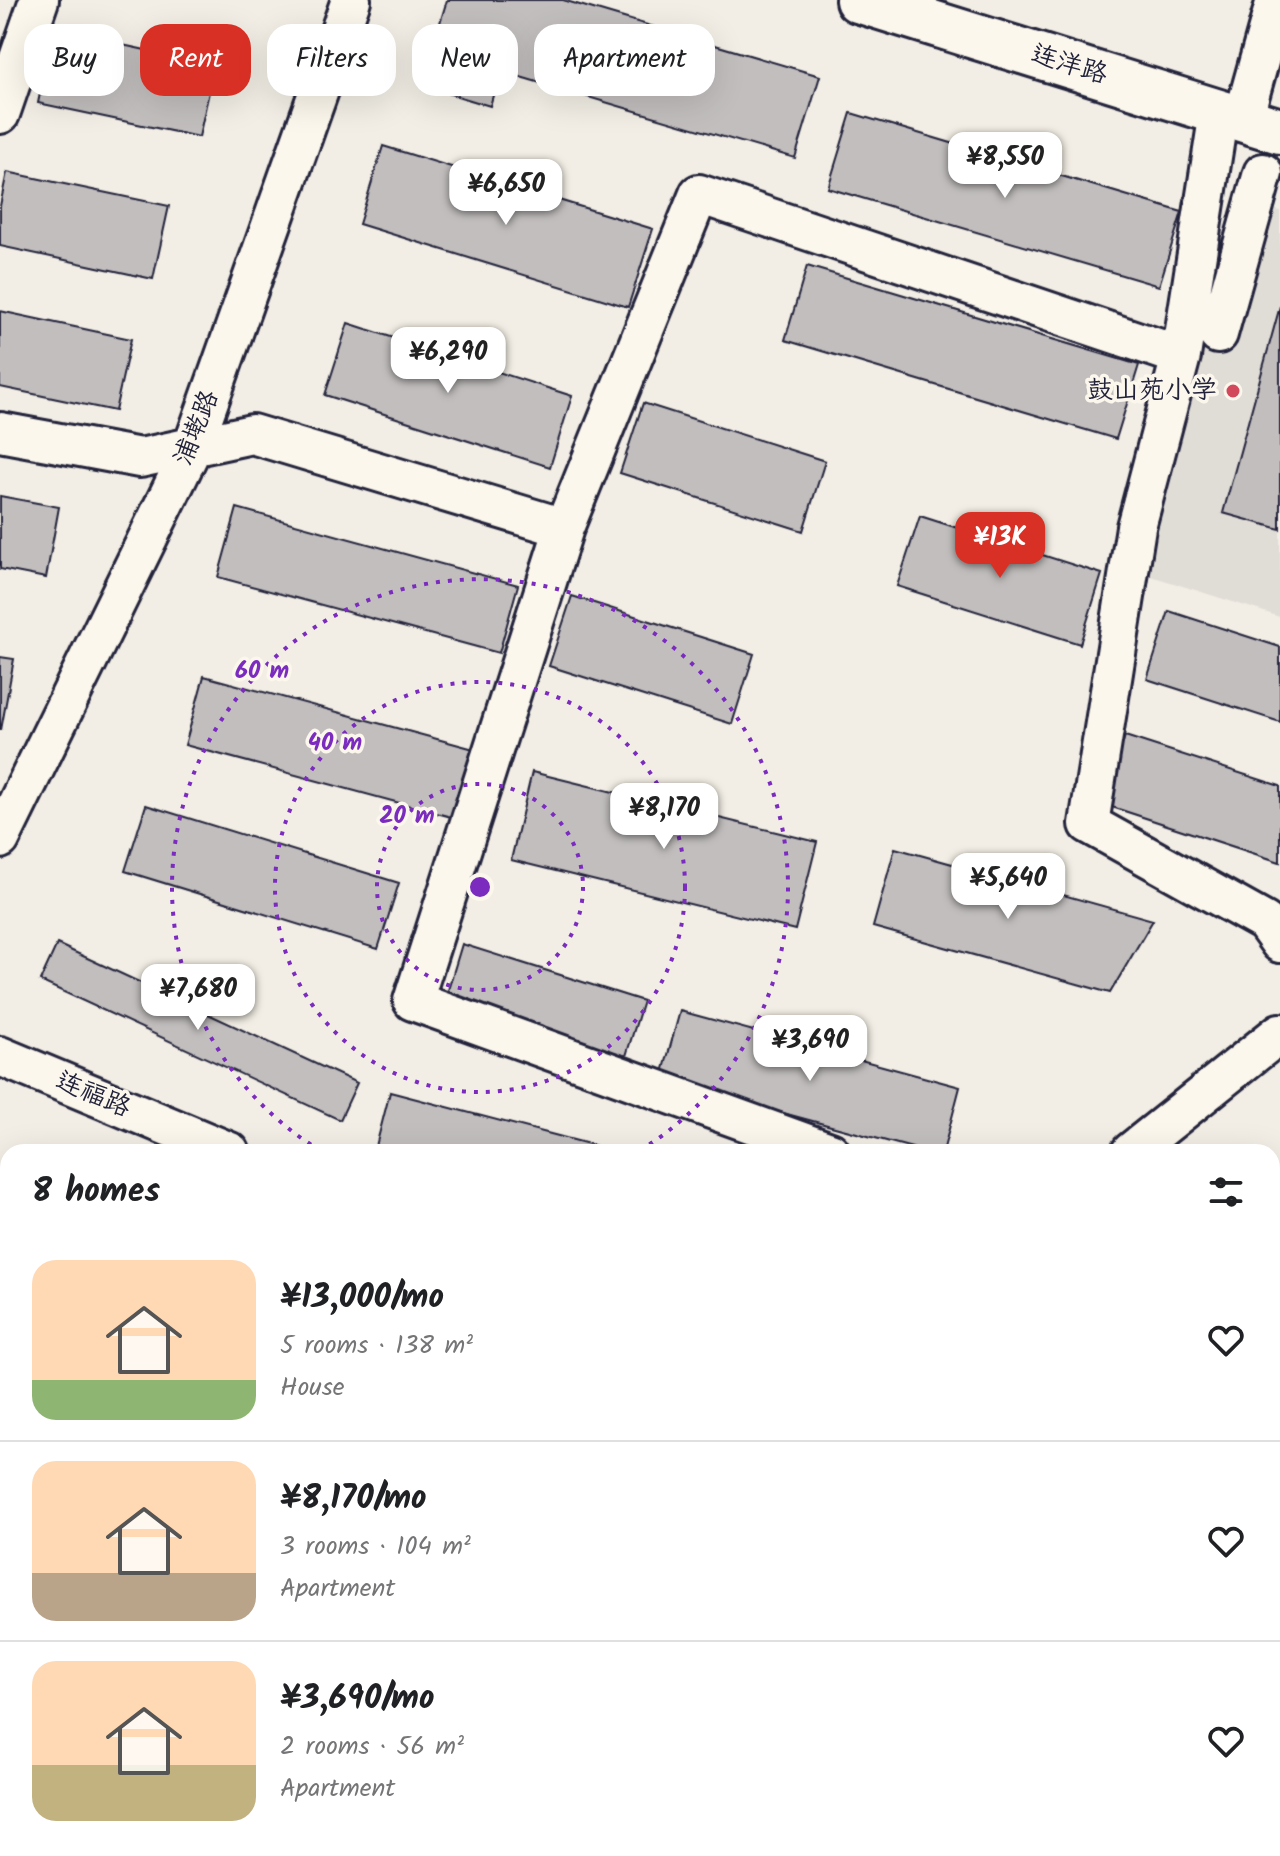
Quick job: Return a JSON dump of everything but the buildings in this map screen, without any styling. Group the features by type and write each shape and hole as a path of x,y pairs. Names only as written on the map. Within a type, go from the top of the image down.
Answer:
{"main road":[{"name":"连洋路","path":"858,0 1247,120"}],"street":[{"path":"0,114 39,0"},
{"name":"浦墘路","path":"0,839 193,446 351,0"},
{"path":"1276,0 1247,120 1136,527 1089,824 1265,922 1280,943"},
{"path":"1218,334 1263,173"},
{"path":"808,1144 413,1001 564,528 699,194 1181,356"},
{"path":"0,432 140,458 252,434 564,528"},
{"path":"1141,1144 1280,1033"},
{"name":"连福路","path":"0,1056 211,1144"}],"shaded area":[{"name":"鼓山苑小学","path":"1236,198 1280,211 1280,617 1139,572"}],"place":[{"name":"鼓山苑小学","path":"1233,391"}]}
